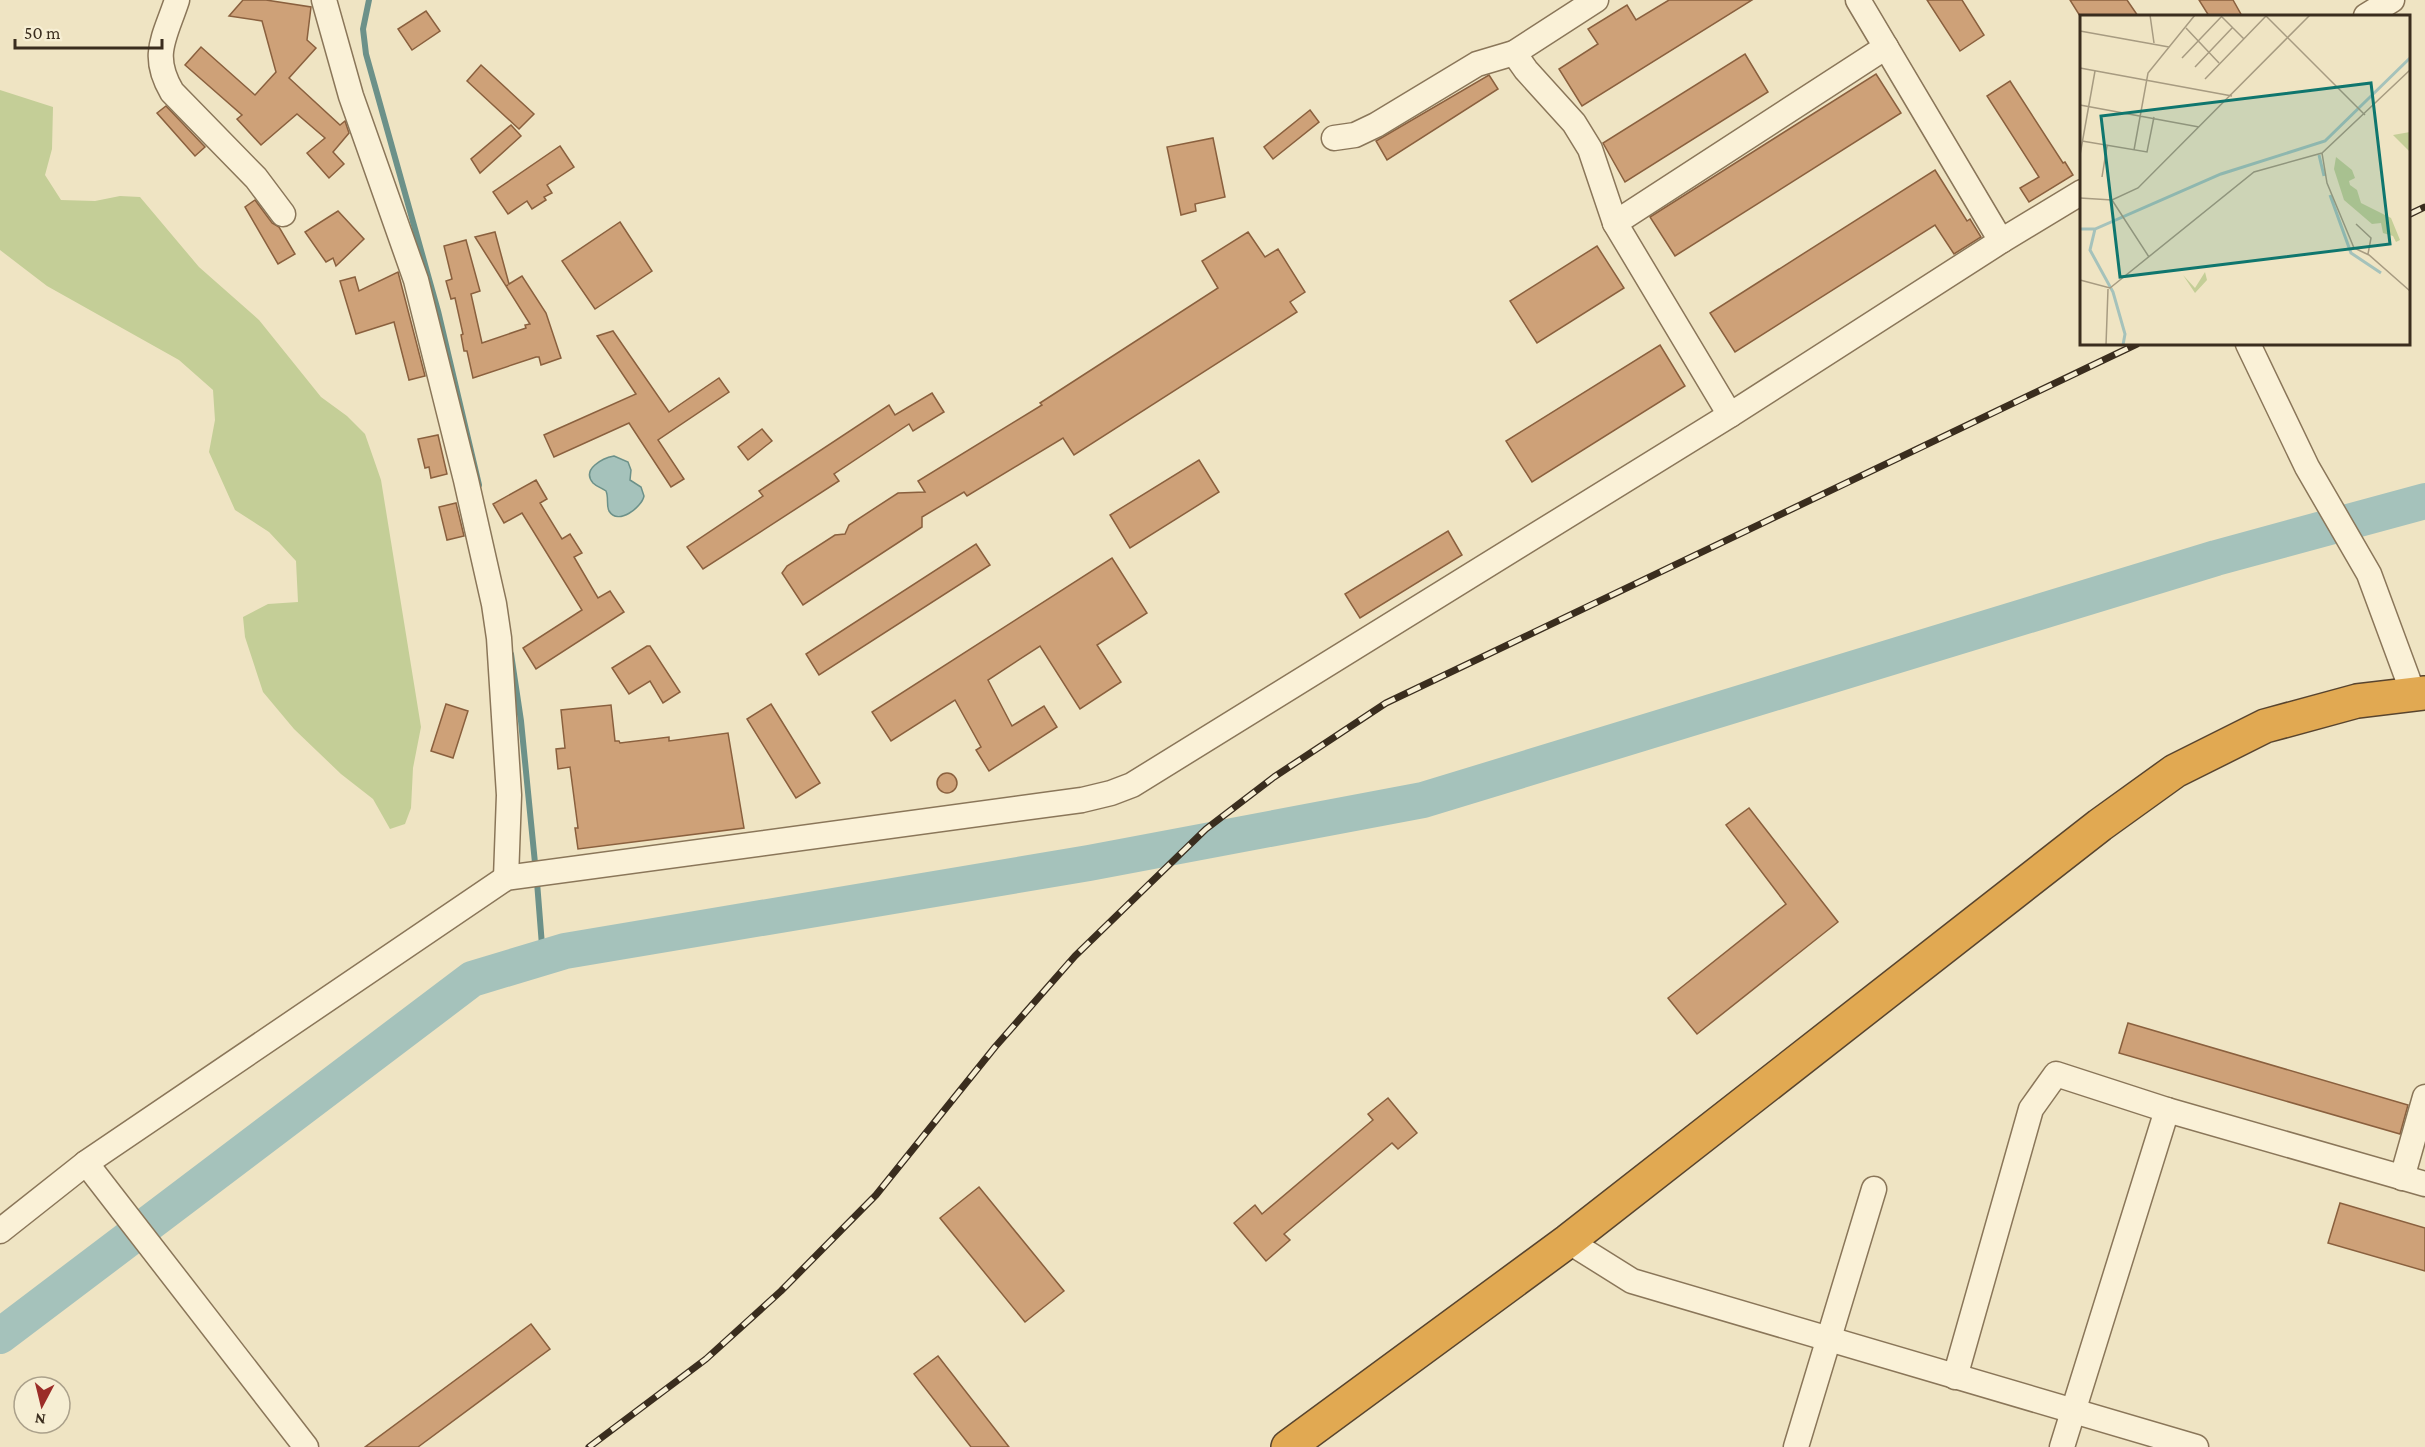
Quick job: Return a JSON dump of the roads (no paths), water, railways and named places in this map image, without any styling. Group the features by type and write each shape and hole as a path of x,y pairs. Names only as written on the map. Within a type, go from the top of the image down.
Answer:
{"highway":[{"path":"1288,1447 1569,1241 2100,825 2175,771 2265,726 2357,701 2419,693"}],"street":[{"path":"177,0 160,52 162,76 172,92 256,178 284,214"},
{"path":"324,0 351,96 416,280 466,480 494,604 499,638 509,795 506,878"},
{"path":"1334,138 1355,135 1376,125 1477,64 1514,53 1596,0"},
{"path":"1858,0 2001,241"},
{"path":"2368,15 2392,0"},
{"path":"1615,223 1886,47"},
{"path":"1514,53 1542,89 1574,123 1590,148 1615,223 1730,415"},
{"path":"0,1231 86,1163 506,878 1071,802 1112,793 1146,776 1730,415 2001,241 2080,193"},
{"path":"2248,345 2307,467 2369,574 2419,693"},
{"path":"1955,1377 2031,1109 2056,1074 2167,1110 2414,1181 2425,1097"},
{"path":"2062,1447 2167,1110"},
{"path":"86,1163 306,1447"},
{"path":"1796,1447 1874,1189"},
{"path":"1569,1241 1632,1281 2196,1447"}],"water":[{"path":"614,456 628,462 631,470 630,480 641,487 644,496 634,510 618,517 609,511 606,491 596,486 590,478 591,469 595,465"}],"waterway":[{"path":"369,0 363,29 366,54 438,311 479,485"},
{"path":"0,1336 472,979 565,951 1089,863 1423,800 2216,558 2425,501"},
{"path":"511,654 521,721 535,863"},
{"path":"537,882 543,958"}],"railway":[{"path":"2410,214 2425,207"},
{"path":"589,1447 706,1359 781,1291 876,1195 995,1047 1075,956 1206,829 1274,777 1386,703 2135,345"}]}
